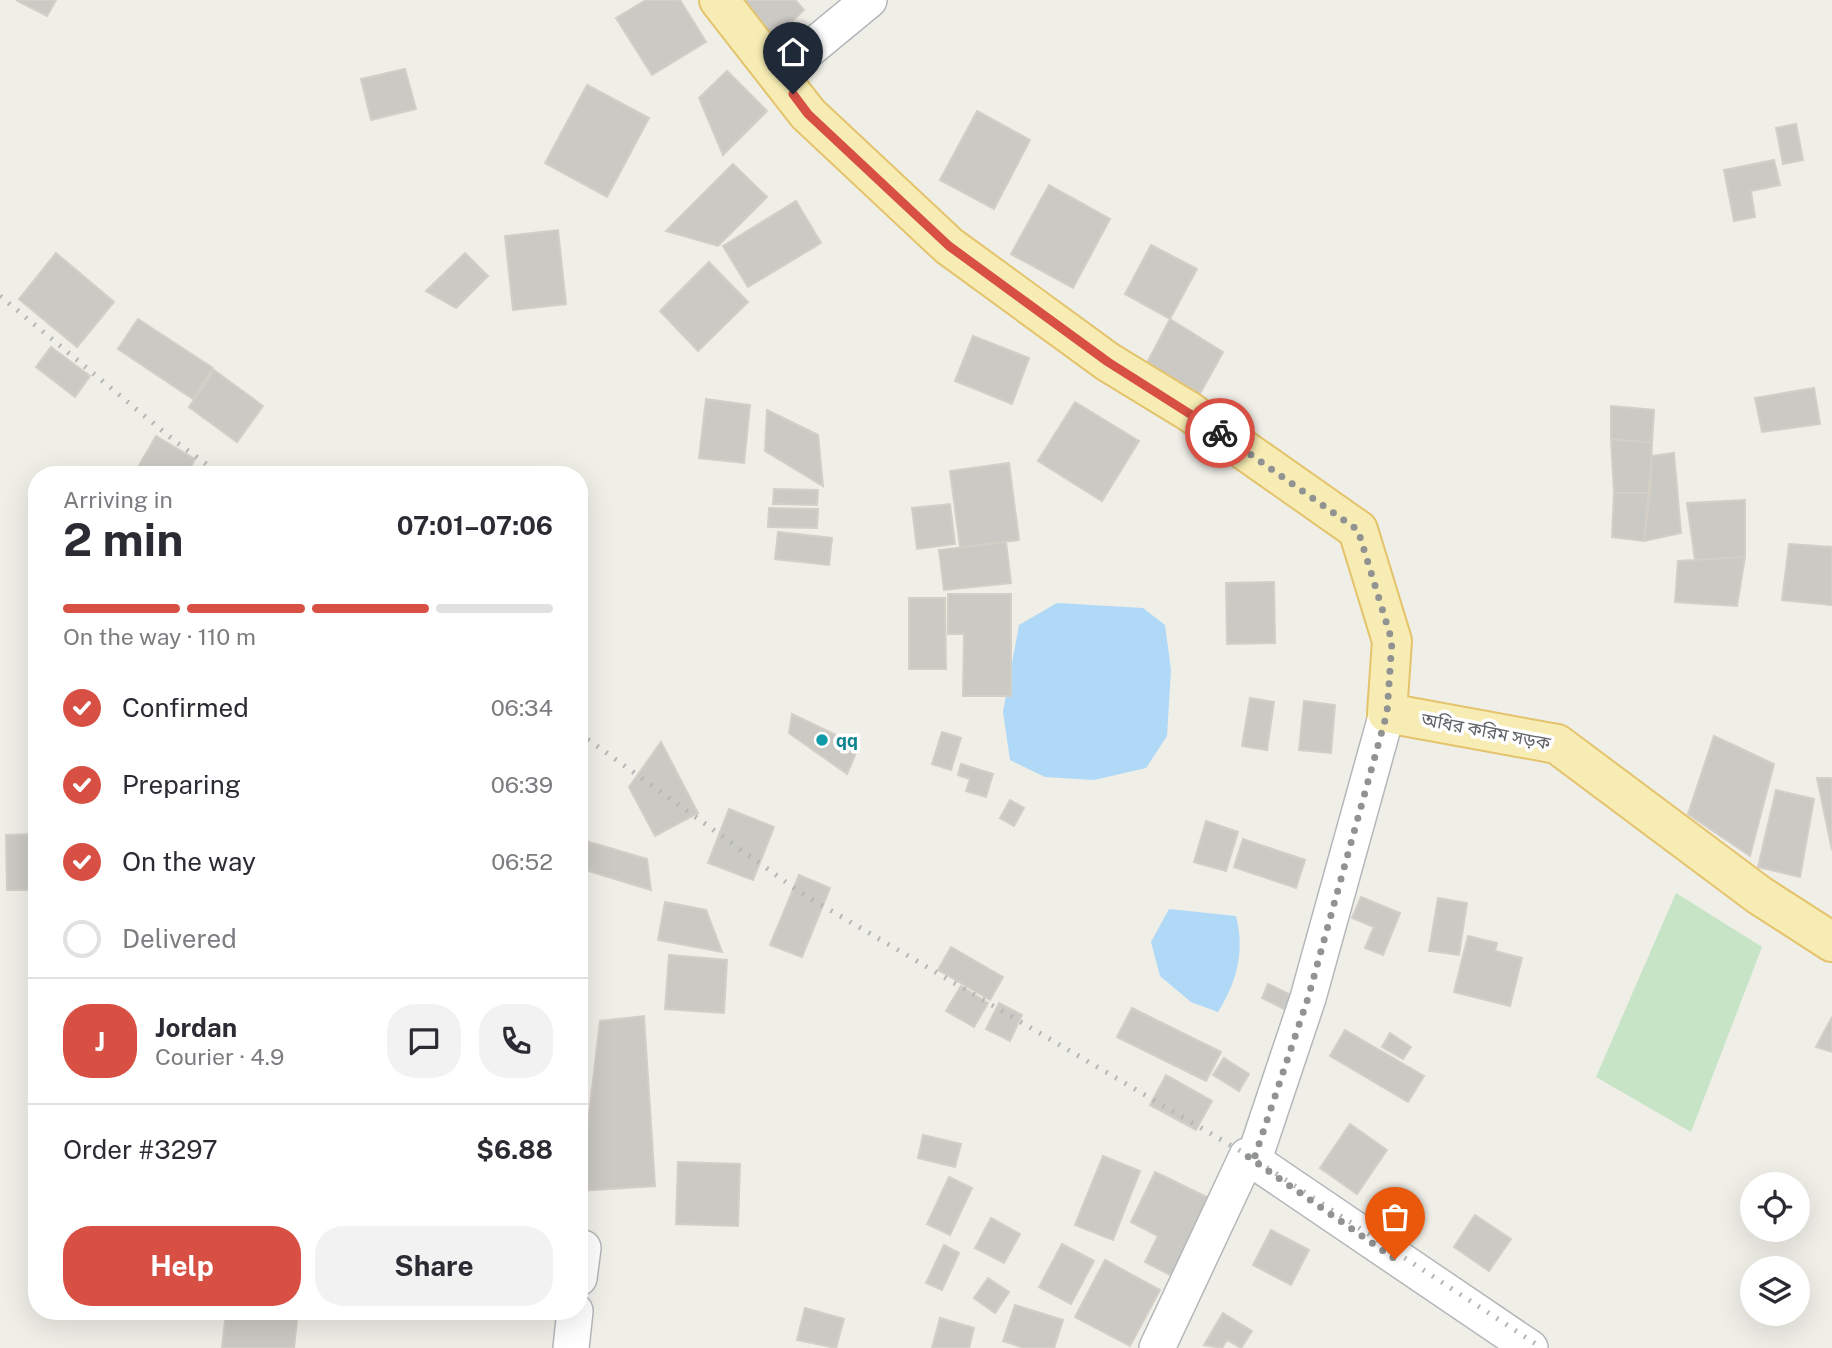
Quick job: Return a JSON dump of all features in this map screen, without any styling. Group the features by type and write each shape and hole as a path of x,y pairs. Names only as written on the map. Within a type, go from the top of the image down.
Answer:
{"main road":[{"path":"719,0 808,114 949,246 1108,362 1189,412 1358,530 1392,641 1387,713"},
{"name":"অধির করিম সড়ক","path":"1387,713 1558,744 1759,895 1832,942"}],"street":[{"path":"778,75 869,0"},
{"path":"1247,1156 1254,1159 1308,998 1387,713"},
{"path":"1157,1348 1247,1156"},
{"path":"1247,1156 1530,1348"},
{"path":"571,1348 574,1320"}],"green space":[{"path":"1676,893 1762,947 1691,1132 1596,1077"}],"water":[{"path":"1057,603 1143,608 1165,625 1171,670 1167,736 1146,768 1094,780 1045,777 1010,760 1003,712 1019,625"},
{"path":"1169,909 1236,916 1240,942 1238,966 1218,1012 1191,1002 1160,976 1151,942"}],"building":[{"path":"16,0 56,0 47,16"},
{"path":"646,0 680,0 706,42 652,75 616,18"},
{"path":"737,0 795,0 804,10 772,40"},
{"path":"405,69 416,109 371,120 361,79"},
{"path":"727,71 767,111 723,155 699,98"},
{"path":"587,85 649,118 607,197 545,163"},
{"path":"977,111 1030,140 994,209 940,180"},
{"path":"1796,124 1803,160 1783,164 1776,128"},
{"path":"1774,160 1780,185 1751,191 1755,217 1734,221 1724,170"},
{"path":"733,164 767,197 718,246 666,231"},
{"path":"1049,185 1110,219 1073,288 1011,254"},
{"path":"796,201 821,243 748,287 723,246"},
{"path":"558,230 566,304 513,310 505,236"},
{"path":"1151,245 1197,269 1170,319 1125,294"},
{"path":"56,253 114,302 77,347 19,299"},
{"path":"465,253 488,276 456,308 426,291"},
{"path":"709,262 748,302 698,351 660,311"},
{"path":"138,319 213,368 193,399 118,349"},
{"path":"1170,319 1223,352 1190,412 1137,382"},
{"path":"973,336 1029,358 1012,404 955,381"},
{"path":"51,347 90,376 75,397 36,367"},
{"path":"214,370 263,406 237,442 189,407"},
{"path":"1814,388 1820,424 1762,432 1755,398"},
{"path":"706,399 750,405 744,463 699,458"},
{"path":"1075,402 1139,441 1102,501 1038,461"},
{"path":"1611,406 1654,410 1652,443 1611,439"},
{"path":"767,410 818,435 823,486 765,451"},
{"path":"156,436 195,459 191,466 139,466"},
{"path":"1611,439 1652,443 1650,493 1614,493"},
{"path":"1674,453 1681,533 1644,541 1652,456"},
{"path":"1009,463 1019,540 960,547 950,471"},
{"path":"774,489 818,490 817,505 773,504"},
{"path":"1614,493 1650,493 1644,541 1612,537"},
{"path":"1745,500 1745,557 1695,560 1687,503"},
{"path":"950,504 955,544 917,549 912,508"},
{"path":"769,508 818,509 817,528 768,527"},
{"path":"778,532 832,538 829,565 775,559"},
{"path":"1006,542 1011,583 944,590 939,550"},
{"path":"1789,544 1832,547 1832,605 1782,600"},
{"path":"1745,557 1737,606 1675,602 1678,561"},
{"path":"1274,582 1275,643 1227,644 1226,583"},
{"path":"948,594 1011,594 1011,696 963,696 964,634 948,634"},
{"path":"909,598 945,598 946,669 909,669"},
{"path":"1250,698 1274,702 1267,750 1242,746"},
{"path":"1304,701 1335,705 1331,753 1299,750"},
{"name":"qq","path":"792,714 859,746 847,774 789,733"},
{"path":"942,732 961,738 951,770 932,764"},
{"path":"1714,736 1774,764 1750,856 1688,814"},
{"path":"661,742 698,813 655,836 629,787"},
{"path":"961,764 993,774 986,797 966,791 970,779 958,775"},
{"path":"1817,778 1832,778 1832,850"},
{"path":"1776,790 1814,799 1800,877 1758,867"},
{"path":"1010,800 1024,808 1014,826 1000,818"},
{"path":"729,809 774,827 753,880 708,863"},
{"path":"1206,821 1238,832 1226,871 1194,862"},
{"path":"28,834 28,890 7,890 6,835"},
{"path":"1243,839 1305,860 1296,888 1234,867"},
{"path":"588,842 647,859 651,890 588,871"},
{"path":"799,875 830,888 802,957 770,945"},
{"path":"1361,897 1400,913 1383,955 1365,948 1374,927 1352,918"},
{"path":"1438,898 1467,903 1459,955 1429,951"},
{"path":"665,902 706,910 722,952 658,940"},
{"path":"1468,936 1497,943 1495,951 1522,958 1510,1006 1454,992"},
{"path":"951,947 1003,977 990,1000 938,970"},
{"path":"669,955 727,960 724,1013 665,1009"},
{"path":"1268,984 1291,995 1284,1009 1262,998"},
{"path":"961,986 988,1003 974,1027 946,1011"},
{"path":"999,1003 1022,1015 1010,1041 986,1029"},
{"path":"1132,1008 1221,1052 1206,1081 1117,1037"},
{"path":"644,1016 655,1186 588,1190 588,1123 600,1021"},
{"path":"1832,1017 1832,1052 1816,1047"},
{"path":"1345,1030 1424,1076 1408,1102 1330,1056"},
{"path":"1390,1033 1411,1047 1403,1059 1382,1047"},
{"path":"1224,1058 1249,1074 1239,1091 1213,1075"},
{"path":"1166,1075 1212,1101 1196,1130 1150,1105"},
{"path":"1350,1124 1387,1150 1357,1194 1320,1168"},
{"path":"923,1135 961,1144 955,1167 918,1158"},
{"path":"1103,1156 1140,1171 1113,1240 1075,1225"},
{"path":"678,1162 740,1164 738,1226 676,1224"},
{"path":"1155,1172 1213,1200 1176,1278 1145,1262 1158,1236 1131,1222"},
{"path":"949,1177 972,1188 950,1235 927,1224"},
{"path":"1475,1215 1511,1239 1489,1271 1454,1247"},
{"path":"991,1218 1020,1234 1004,1263 975,1248"},
{"path":"1271,1230 1309,1250 1291,1285 1253,1265"},
{"path":"1062,1244 1094,1261 1071,1304 1039,1287"},
{"path":"944,1245 959,1253 942,1290 926,1283"},
{"path":"1105,1260 1160,1290 1130,1346 1075,1317"},
{"path":"988,1278 1009,1292 995,1313 974,1298"},
{"path":"1015,1305 1063,1320 1054,1348 1024,1348 1003,1341"},
{"path":"805,1308 844,1319 836,1348 797,1340"},
{"path":"1223,1313 1252,1331 1241,1348 1227,1340 1222,1348 1204,1345"},
{"path":"940,1318 974,1328 969,1348 932,1348"},
{"path":"225,1320 297,1320 294,1348 222,1348"}],"railway":[{"path":"0,296 176,442 209,466"},
{"path":"588,739 801,893 1254,1159 1542,1348"}],"way so far":[{"path":"1220,433 1358,530 1392,641 1387,713 1308,998 1254,1159 1247,1156 1395,1259"}],"place":[{"name":"qq","path":"822,740"}],"route":[{"path":"793,94 808,114 949,246 1108,362 1220,433"}]}
